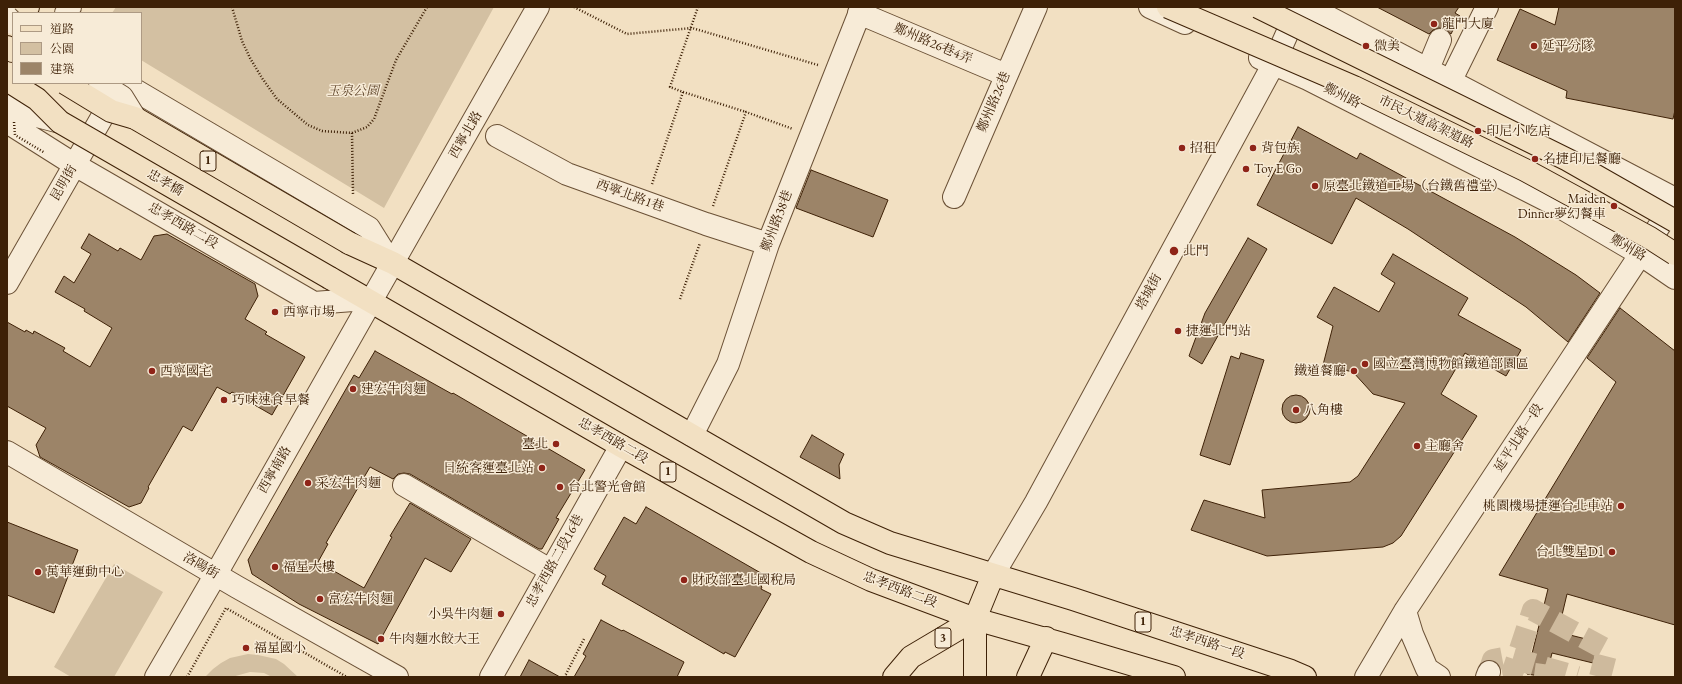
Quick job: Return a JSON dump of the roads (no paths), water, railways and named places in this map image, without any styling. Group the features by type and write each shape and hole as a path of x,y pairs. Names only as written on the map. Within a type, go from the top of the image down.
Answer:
{"main road":[{"name":"市民大道高架道路","path":"1169,7 1354,87 1525,170 1650,238 1675,254"},
{"path":"1258,7 1568,160 1675,221"},
{"path":"1189,16 1242,39"},
{"name":"忠孝橋","path":"7,81 37,99 60,122 330,278"},
{"name":"1","path":"67,84 111,111 135,118 349,243 391,262 844,523 890,543 993,575"},
{"name":"忠孝西路二段","path":"330,278 621,446 811,552 872,580 975,619"},
{"path":"975,677 975,619 993,575"},
{"name":"忠孝西路一段","path":"993,575 1073,599 1291,671 1305,677"},
{"name":"1","path":"975,619 1046,638 1174,677"},
{"name":"3","path":"894,677 975,619"},
{"path":"1028,677 1046,638"}],"street":[{"name":"西寧北路","path":"391,262 538,7"},
{"name":"鄭州路26巷","path":"954,197 1034,7"},
{"name":"鄭州路","path":"1151,7 1189,16 1273,65 1308,79 1560,207 1640,254 1675,278"},
{"path":"1169,7 1174,14 1189,16"},
{"name":"塔城街","path":"993,575 1036,502 1273,65 1299,7"},
{"path":"1309,7 1421,70 1451,80 1675,200"},
{"path":"1451,80 1487,7"},
{"name":"鄭州路26巷4弄","path":"861,10 1006,75"},
{"name":"鄭州路38巷","path":"692,435 728,364 768,244 810,135 861,10"},
{"path":"1354,16 1422,53 1421,70"},
{"path":"1421,70 1440,40"},
{"path":"102,84 122,96 135,118"},
{"name":"昆明街","path":"7,283 122,84"},
{"path":"125,84 369,228 391,262"},
{"path":"1474,92 1513,141"},
{"path":"9,116 22,112 60,122"},
{"name":"忠孝西路二段","path":"9,116 75,165 314,303 369,300"},
{"name":"西寧北路1巷","path":"497,136 567,174 706,224 768,244"},
{"name":"延平北路一段","path":"1366,677 1405,611 1675,200"},
{"path":"1560,207 1628,213"},
{"name":"西寧南路","path":"156,677 216,574 391,262"},
{"name":"忠孝西路二段16巷","path":"491,677 621,446"},
{"name":"洛陽街","path":"7,452 216,574 397,677"},
{"path":"7,459 97,512 138,529"},
{"path":"404,485 550,570"},
{"path":"1405,611 1412,634 1427,669 1439,677"}],"tunnel":[{"path":"1556,677 1513,671 1533,610 1607,650 1600,677"},
{"path":"1489,672 1493,660 1509,657 1577,677"}],"place":[{"name":"龍門大廈","path":"1434,24"},
{"name":"微美","path":"1366,46"},
{"name":"延平分隊","path":"1534,46"},
{"name":"印尼小吃店","path":"1478,131"},
{"name":"招租","path":"1182,148"},
{"name":"背包族","path":"1253,148"},
{"name":"名捷印尼餐廳","path":"1535,159"},
{"name":"Toy E Go","path":"1246,169"},
{"name":"原臺北鐵道工場（台鐵舊禮堂）","path":"1315,186"},
{"name":"Maiden Dinner夢幻餐車","path":"1614,206"},
{"name":"北門","path":"1174,251"},
{"name":"西寧市場","path":"275,312"},
{"name":"捷運北門站","path":"1178,331"},
{"name":"國立臺灣博物館鐵道部園區","path":"1365,364"},
{"name":"西寧國宅","path":"152,371"},
{"name":"鐵道餐廳","path":"1354,371"},
{"name":"建宏牛肉麵","path":"353,389"},
{"name":"巧味速食早餐","path":"224,400"},
{"name":"八角樓","path":"1296,410"},
{"name":"臺北","path":"556,444"},
{"name":"主廳舍","path":"1417,446"},
{"name":"日統客運臺北站","path":"542,468"},
{"name":"采宏牛肉麵","path":"308,483"},
{"name":"台北警光會館","path":"560,487"},
{"name":"桃園機場捷運台北車站","path":"1621,506"},
{"name":"台北雙星D1","path":"1612,552"},
{"name":"福星大樓","path":"275,567"},
{"name":"萬華運動中心","path":"38,572"},
{"name":"財政部臺北國稅局","path":"684,580"},
{"name":"富宏牛肉麵","path":"320,599"},
{"name":"小吳牛肉麵","path":"501,614"},
{"name":"牛肉麵水餃大王","path":"381,639"},
{"name":"福星國小","path":"246,648"}],"park label":[{"name":"玉泉公園","path":"353,91"}]}
